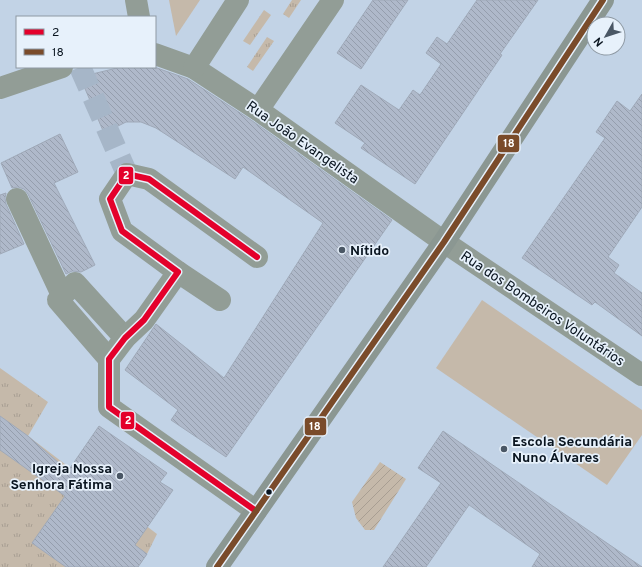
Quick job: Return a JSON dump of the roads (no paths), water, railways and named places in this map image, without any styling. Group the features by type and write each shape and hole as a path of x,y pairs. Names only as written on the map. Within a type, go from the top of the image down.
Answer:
{"main road":[{"path":"217,567 444,242 603,0"}],"street":[{"path":"136,0 139,16"},
{"path":"194,68 238,0"},
{"path":"258,110 333,0"},
{"name":"Rua João Evangelista","path":"156,54 194,68 258,110 444,242"},
{"path":"0,88 59,68"},
{"path":"220,300 178,272 122,231 110,198 128,174 149,179 257,257"},
{"path":"18,199 62,296"},
{"name":"Rua dos Bombeiros Voluntários","path":"444,242 642,375"},
{"path":"178,272 144,320 126,338 109,359 109,407 256,511"},
{"path":"109,359 58,300 75,283 126,338"}],"tunnel":[{"path":"80,68 127,174"}],"place":[{"name":"Nítido","path":"342,250"},
{"name":"Escola Secundária Nuno Álvares","path":"504,449"},
{"name":"Igreja Nossa Senhora Fátima","path":"120,476"}]}
